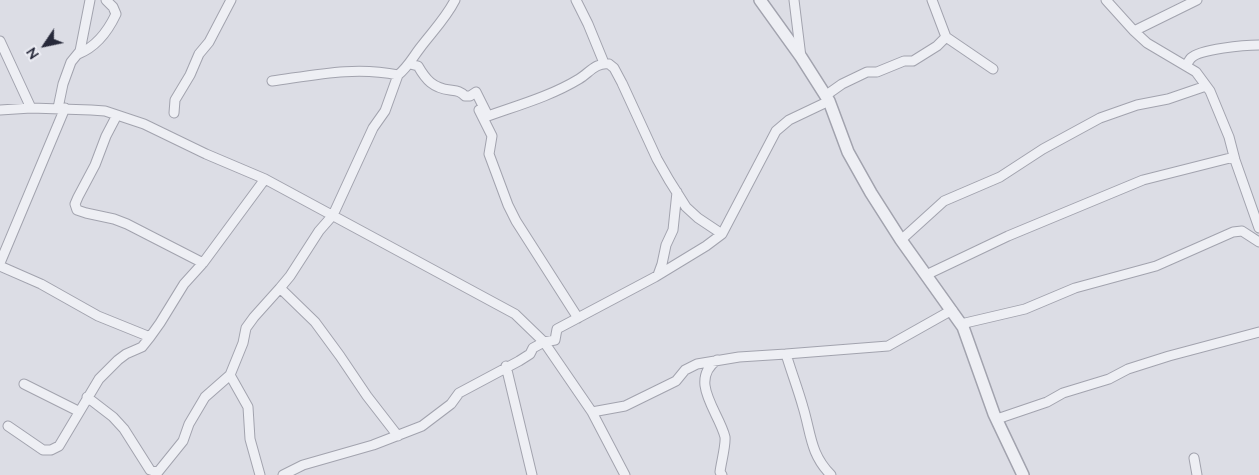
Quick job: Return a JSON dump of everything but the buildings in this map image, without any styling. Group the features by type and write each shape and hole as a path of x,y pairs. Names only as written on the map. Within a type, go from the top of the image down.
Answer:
{"street":[{"path":"90,0 86,31 80,51 71,62 63,84 62,108 0,264 41,284 98,316 150,337"},
{"path":"78,54 89,50 103,36 113,21 116,14 113,7 106,0"},
{"path":"174,113 175,100 190,75 199,54 209,42 231,0"},
{"path":"576,0 604,63"},
{"path":"760,0 801,57 827,98 856,168 901,240 961,324 996,419 1022,475"},
{"path":"794,0 801,57"},
{"path":"932,0 946,37 993,69"},
{"path":"961,324 1025,309 1075,288 1156,266 1228,234 1244,232 1258,226 1218,108 1206,86 1196,72 1160,51 1134,32 1106,0"},
{"path":"1134,32 1197,0"},
{"path":"87,397 113,417 124,429 150,470 158,472 183,441 188,424 205,397 230,374 243,343 246,328 254,316 290,276 319,231 332,215 373,128 385,112 398,75 410,64 419,49 445,18 451,2"},
{"path":"284,475 304,465 330,456 347,454 422,426 451,404 459,394 516,363 530,354 533,348 544,342 555,340 557,329 658,275 706,246 722,234 776,131 789,120 827,98 842,84 867,72 877,72 904,61 913,61 937,46 946,37"},
{"path":"0,41 31,108"},
{"path":"1186,65 1197,54 1240,46 1259,45"},
{"path":"410,64 418,66 421,73 431,84 447,90 460,91 465,96 470,96 476,92 488,116 551,94 578,80 598,64 609,64 614,68 657,159 677,192 692,213 722,234"},
{"path":"272,81 329,72 378,71 398,75"},
{"path":"901,240 944,201 1000,177 1043,149 1100,118 1137,105 1168,99 1206,86"},
{"path":"470,96 476,103 492,136 489,154 508,205 578,318"},
{"path":"0,110 62,108 105,111 144,124 206,154 265,179 515,314 544,342 592,412 625,475"},
{"path":"117,115 106,136 95,165 78,197 75,204 76,210 127,224 203,263"},
{"path":"926,275 1008,236 1143,180 1234,157"},
{"path":"8,426 43,450 51,450 59,446 87,397 110,367 126,354 142,347 160,323 184,284 203,263 265,179"},
{"path":"658,275 672,230 677,192"},
{"path":"1244,232 1259,242"},
{"path":"280,288 314,322 398,436"},
{"path":"592,412 625,406 676,381 685,370 708,361 888,346 952,310"},
{"path":"996,419 1047,402 1063,393 1109,379 1128,369 1259,332"},
{"path":"786,354 804,408 811,442 822,466 831,475"},
{"path":"718,360 707,370 704,380 708,396 725,438 720,472 722,475"},
{"path":"506,367 532,475"},
{"path":"230,374 248,407 250,439 260,475"},
{"path":"24,384 78,411"},
{"path":"1194,458 1197,475"}]}
